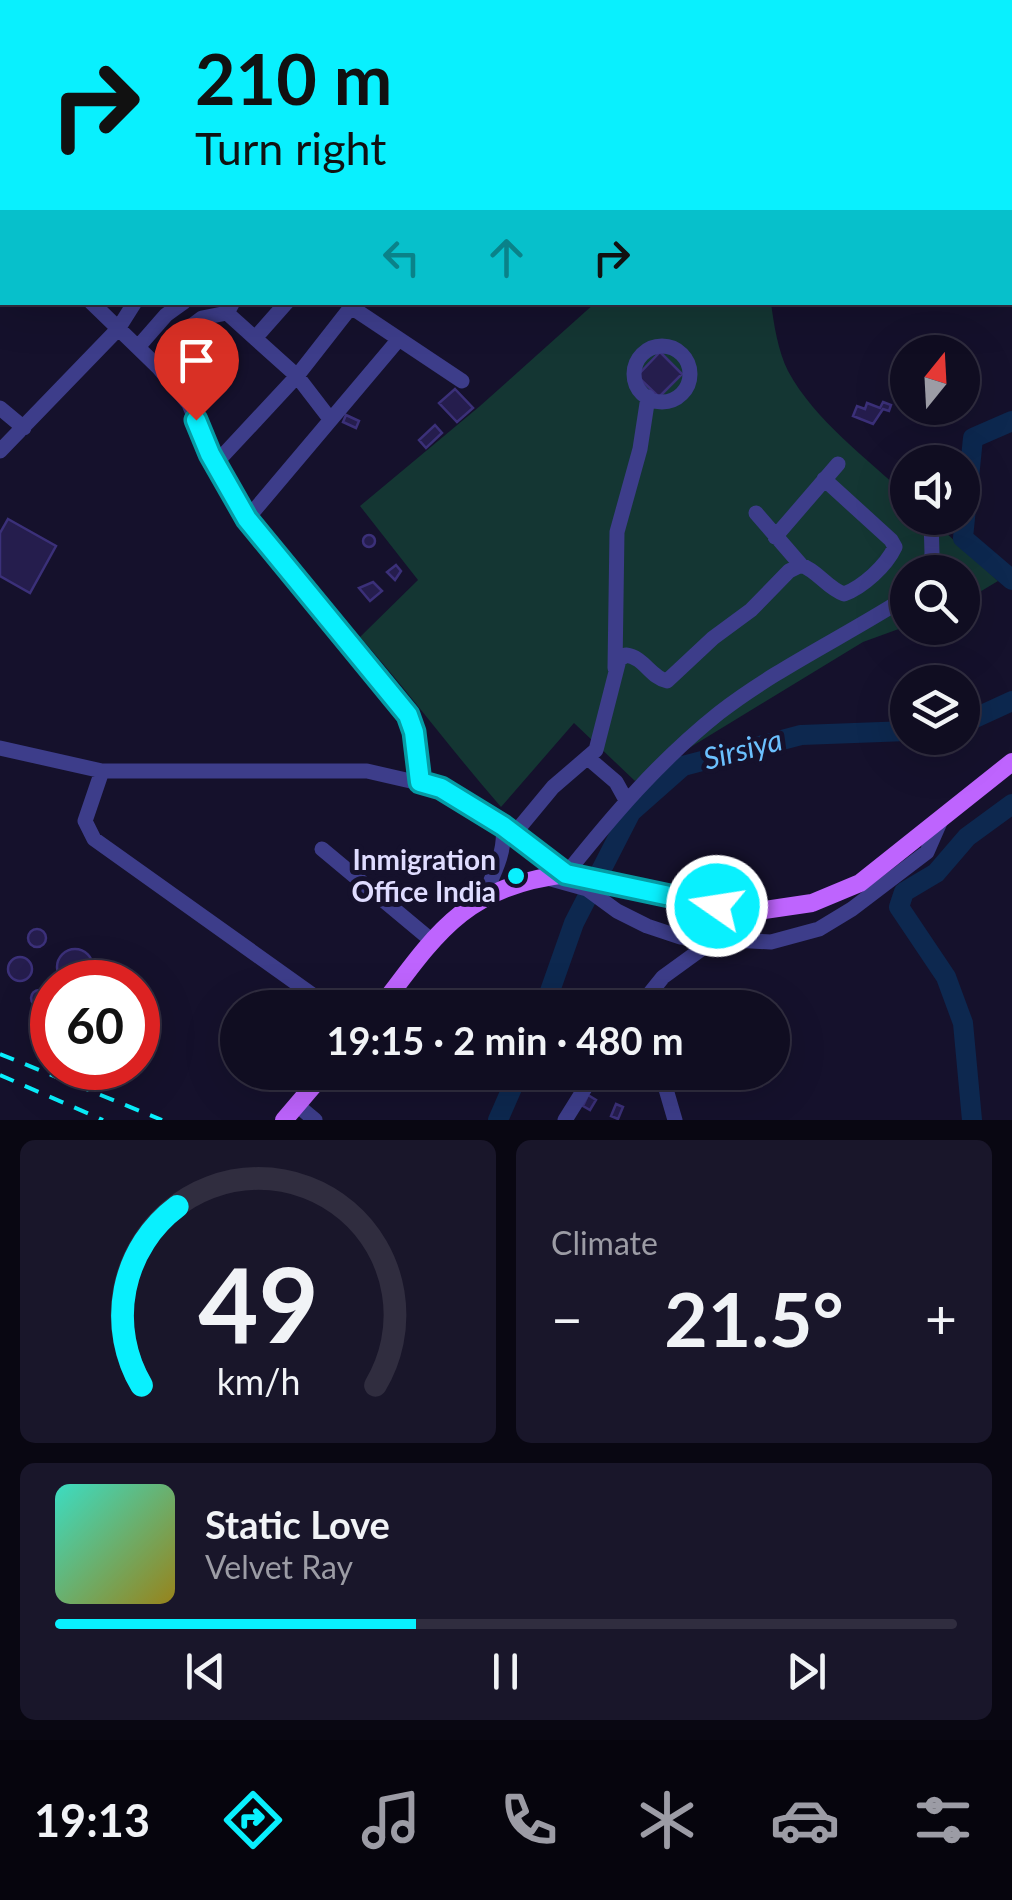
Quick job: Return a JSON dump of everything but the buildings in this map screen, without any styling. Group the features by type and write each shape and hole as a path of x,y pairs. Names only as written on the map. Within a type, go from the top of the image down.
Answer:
{"main road":[{"path":"394,990 453,917 482,900 545,876 758,911 812,903 860,883 1012,762"},
{"path":"284,1120 309,1090"}],"street":[{"path":"94,305 189,404 215,464 247,519 408,715 420,782"},
{"path":"0,451 118,328 133,305"},
{"path":"138,347 180,305"},
{"path":"256,337 283,305"},
{"path":"215,464 298,376 348,305 462,382"},
{"path":"158,368 194,324 230,308 298,376 330,419"},
{"path":"247,519 399,340"},
{"path":"482,900 508,830 596,750 614,668 617,532 640,450 648,397"},
{"path":"0,408 24,428"},
{"path":"775,536 838,464"},
{"path":"756,513 801,565 812,569 834,590 844,594 855,590 890,557 895,547 824,480"},
{"path":"614,668 629,654 640,659 660,680 667,680 750,610 789,570 801,565"},
{"path":"578,879 641,782 718,714 890,607"},
{"path":"0,748 102,771 367,772 420,782 441,788 508,830 617,910 680,936 714,940 772,942 819,930 927,852 943,816"},
{"path":"588,758 616,782 626,800"},
{"path":"102,771 85,822 94,838 306,990"},
{"path":"322,849 431,940"},
{"path":"653,990 714,940"},
{"path":"574,1116 586,1090"},
{"path":"666,1090 674,1120"},
{"path":"296,1105 315,1120"}],"green space":[{"path":"593,305 771,305 785,363 799,389 843,438 890,481 890,535 948,535 970,555 890,555 890,632 863,642 635,781 574,723 501,807 360,637 418,580 360,506"},
{"path":"980,564 998,581 980,592"}],"waterway":[{"name":"Sirsiya","path":"1012,421 973,438 963,538 1012,580"},
{"name":"Sirsiya","path":"980,716 1012,701"},
{"name":"Sirsiya","path":"550,990 574,923 631,812 683,766 801,735 890,732"},
{"name":"Sirsiya","path":"972,1120 963,1023 946,977 899,907 904,892 936,873 967,837 1012,804"},
{"name":"Sirsiya","path":"498,1120 511,1090"}],"railway":[{"path":"0,1054 162,1120"},
{"path":"0,1075 103,1120"}],"place":[{"name":"Inmigration Office India","path":"516,876"}],"route":[{"path":"196,420 210,454 247,519 408,715 420,782 441,788 503,826 566,874 582,874 717,906"}]}
